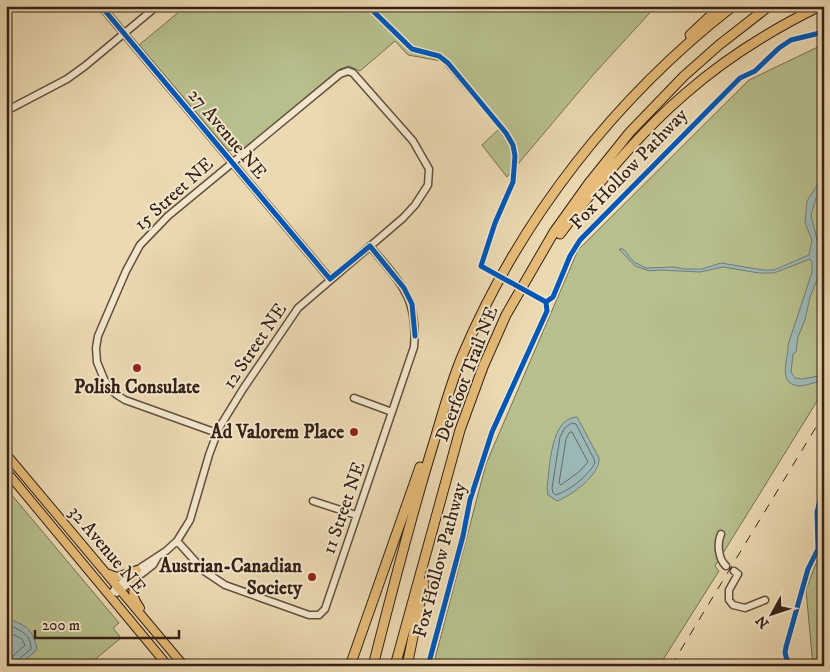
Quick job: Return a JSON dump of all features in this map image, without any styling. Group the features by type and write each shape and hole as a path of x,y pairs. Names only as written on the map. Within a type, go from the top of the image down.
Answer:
{"highway":[{"path":"519,247 527,224 597,128 660,63 721,6"},
{"name":"Deerfoot Trail NE","path":"373,666 417,496 451,388 463,355 489,298 533,223 587,150 615,116 686,45 733,6"},
{"name":"Deerfoot Trail NE","path":"395,666 460,430 506,315 554,232 589,183 630,132 698,64 769,6"},
{"path":"531,272 582,204 620,158 686,93 720,66 774,30 820,6"},
{"path":"350,666 379,588 413,485 451,388"},
{"path":"407,666 424,582 423,565"}],"main road":[{"name":"32 Avenue NE","path":"6,454 184,666"},
{"name":"32 Avenue NE","path":"6,471 168,666"},
{"path":"106,573 117,577 137,574 133,587 134,597 152,629"},
{"path":"160,656 164,666"}],"street":[{"name":"27 Avenue NE","path":"101,6 330,279"},
{"path":"6,111 67,79 157,6"},
{"name":"15 Street NE","path":"217,434 125,400 110,389 97,362 96,348 103,323 126,271 140,245 168,216 340,74 348,71 357,76 413,141 429,170 428,185"},
{"name":"12 Street NE","path":"110,596 137,574 153,565 177,541 190,520 209,454 217,434 232,406 287,322 298,308 330,279 403,218 415,205 428,185"},
{"name":"11 Street NE","path":"177,541 204,571 225,585 309,615 319,615 325,609 414,347 412,304 404,288 370,246"},
{"path":"354,398 392,412"},
{"path":"313,501 356,515"},
{"path":"721,534 717,541 722,563 726,566"},
{"path":"734,571 738,574 729,590 729,600 733,605 745,608 765,600"}],"green space":[{"path":"186,6 367,6 370,10 374,6 656,6 593,75 507,177 482,145 499,129 441,61 408,55 395,41 360,71 349,66 340,69 241,152 228,150 139,45"},
{"path":"824,44 824,390 715,566 719,571 659,666 433,666 486,464 578,250 749,80"},
{"path":"6,488 119,623 113,628 121,638 87,666 6,666"},
{"path":"824,542 824,666 813,666 806,590"}],"water":[{"path":"824,175 824,187 816,198 811,215 819,248 820,272 798,337 796,352 793,354 791,372 795,378 802,379 824,375 824,384 819,392 818,382 802,386 792,384 788,381 785,370 788,345 812,272 810,259 774,273 759,273 723,267 700,272 650,271 635,266 619,249 623,249 634,262 646,268 702,269 721,263 774,270 809,255 812,240 805,223 807,201"},
{"path":"577,417 599,458 598,464 595,471 584,484 557,501 548,495 547,488 553,445 556,434 561,426 568,419"},
{"path":"6,618 27,628 35,642 37,649 21,666 6,666"}],"railway":[{"path":"671,666 824,414"}],"cycle path":[{"path":"101,6 330,279 370,246 404,288 412,304 415,336"},
{"path":"368,6 412,49 439,56 448,63 506,133 513,145 515,156 513,182 495,223 481,266 546,302"},
{"name":"Fox Hollow Pathway","path":"546,302 553,297 570,256 580,240 740,78 755,71 779,48 791,40 824,32"},
{"name":"Fox Hollow Pathway","path":"428,666 463,536 470,500 492,432 547,311 546,302"},
{"path":"789,666 785,653 786,647 808,569 818,549 817,512 824,485"}],"place":[{"name":"Polish Consulate","path":"137,368"},
{"name":"Ad Valorem Place","path":"354,432"},
{"name":"Austrian-Canadian Society","path":"312,577"}]}
